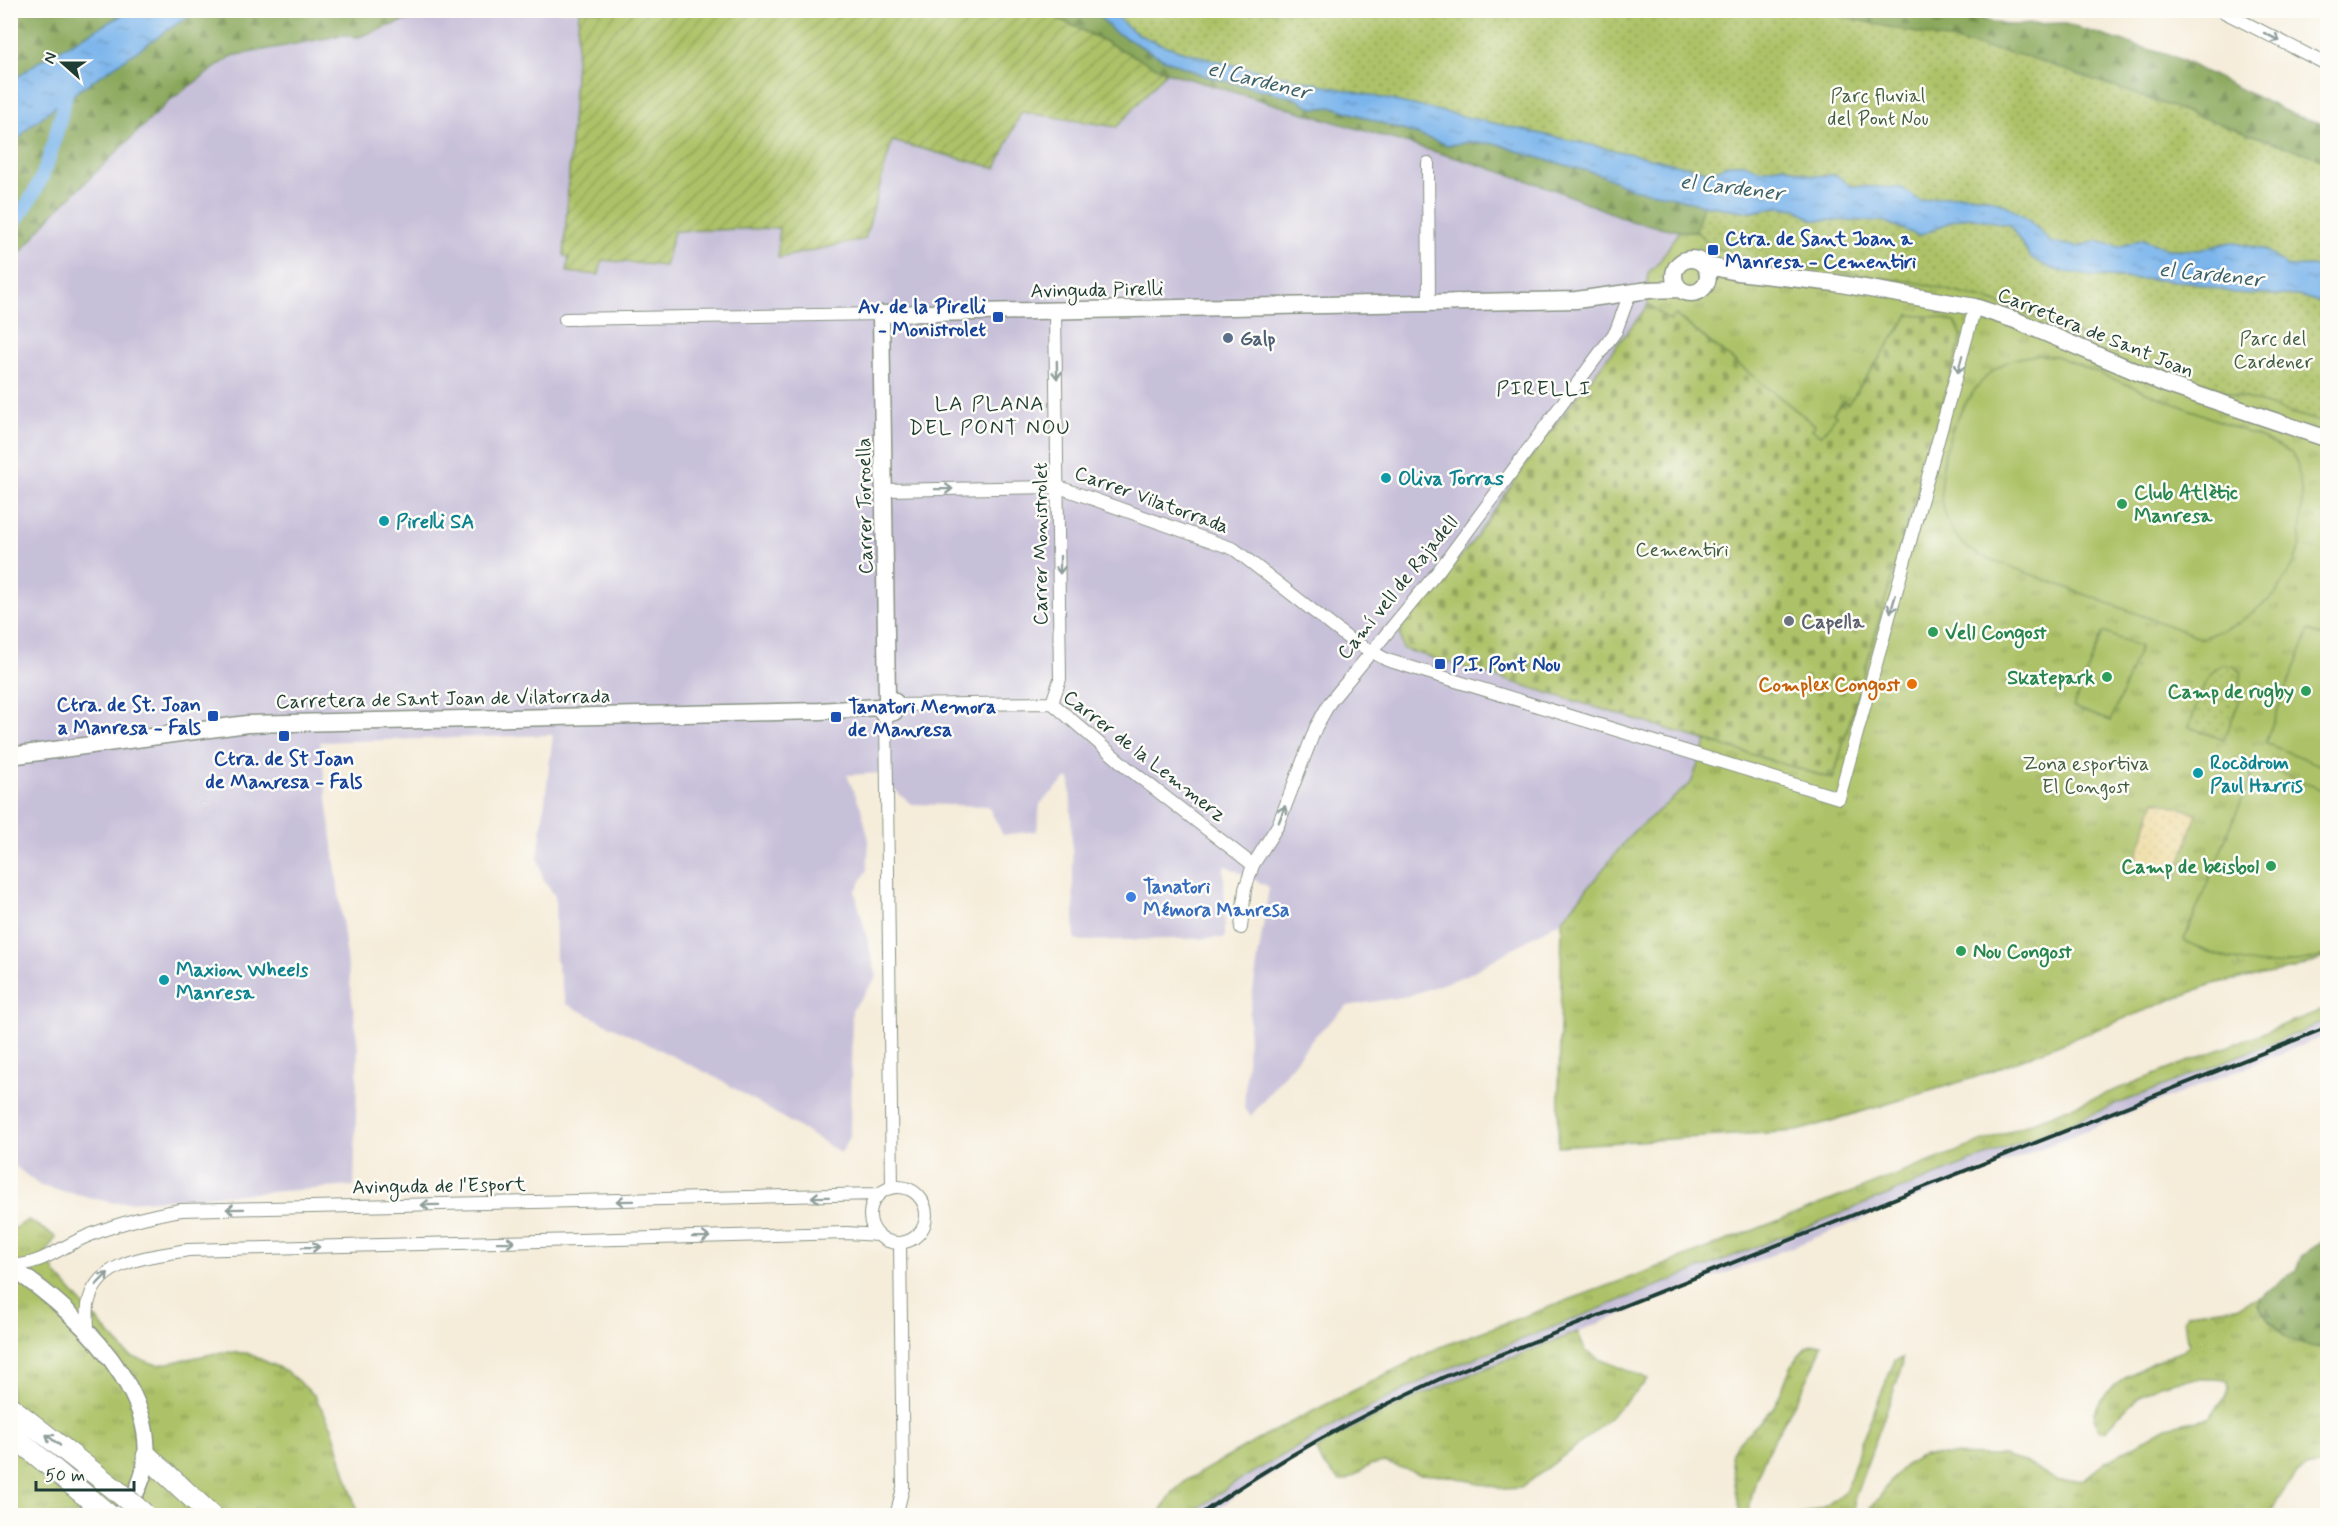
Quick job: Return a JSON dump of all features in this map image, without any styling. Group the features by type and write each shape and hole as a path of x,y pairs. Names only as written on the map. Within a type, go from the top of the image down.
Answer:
{"highway":[{"path":"10,1407 145,1515"},
{"path":"10,1433 111,1513"},
{"path":"147,1456 212,1515"}],"street":[{"path":"2220,10 2327,63"},
{"path":"1428,163 1429,302"},
{"path":"1705,286 1708,276 1704,265 1695,260 1687,260 1677,266 1677,281 1693,294 1737,272"},
{"name":"Carretera de Sant Joan","path":"1704,265 1737,272 1835,283 1975,307 2015,320 2165,384 2328,439"},
{"name":"Avinguda Pirelli","path":"565,319 1299,308 1429,302 1576,300 1630,293 1677,281"},
{"name":"Camí vell de Rajadell","path":"1241,928 1245,889 1253,865 1278,825 1326,710 1370,652 1439,570 1616,331 1630,293"},
{"name":"Carrer Vilatorrada","path":"885,490 1059,487 1234,549 1349,639 1387,660 1839,798 1975,307"},
{"name":"Carrer Monistrolet","path":"1052,703 1060,679 1055,311"},
{"name":"Carrer Torroella","path":"881,314 887,706"},
{"name":"Carrer de la Lemmerz","path":"887,706 1052,703 1129,770 1253,865"},
{"path":"878,1194 871,1205 869,1218 878,1235 886,1241 900,1244 919,1234 925,1225 924,1203 916,1193 905,1187 892,1187 887,706"},
{"name":"Carretera de Sant Joan de Vilatorrada","path":"10,756 247,724 820,711 887,706"},
{"name":"Avinguda de l'Esport","path":"10,1266 37,1263 108,1228 142,1216 181,1210 878,1194 892,1187"},
{"path":"88,1333 88,1304 95,1284 112,1268 138,1259 188,1250 847,1233 878,1235"},
{"path":"896,1515 903,1488 900,1244"},
{"path":"10,1266 51,1296 88,1333 121,1374 140,1407 147,1438 147,1456 142,1479 129,1505 111,1513"}],"shaded area":[{"path":"434,11 579,11 564,256 569,257 568,272 599,275 602,260 673,231 780,228 778,257 892,141 996,168 1021,112 1117,127 1166,72 1480,165 1553,189 1631,221 1679,231 1659,262 1648,273 1648,305 1541,443 1470,545 1403,626 1400,636 1403,649 1707,741 1691,783 1632,833 1562,920 1467,975 1408,996 1347,1006 1316,1035 1251,1116 1244,1109 1250,1010 1269,887 1224,865 1225,938 1075,941 1070,779 1066,779 1040,804 1037,831 1003,835 988,806 911,804 890,786 885,773 847,775 861,808 869,840 867,871 855,892 877,977 852,1010 850,1137 841,1153 717,1078 566,1004 556,960 555,896 543,879 538,858 553,735 320,742 358,1047 354,1186 114,1203 40,1186 10,1162 10,258 23,250 52,215 170,100 232,56 344,35 358,37"},
{"path":"2327,1021 2327,1035 1446,1384 1345,1431 1237,1495 1209,1515 1189,1516 1231,1485 1341,1422 1442,1371"}],"green space":[{"path":"1942,10 2008,25 2062,23 2177,58 2293,115 2327,125 2327,161 2028,57 1814,11"},
{"path":"11,11 129,11 38,62 11,82"},
{"path":"196,11 434,11 358,37 343,35 232,56 170,100 52,215 23,250 11,258 11,148 27,129 57,105"},
{"path":"579,11 1043,11 1166,72 1117,127 1021,112 996,168 892,141 865,239 778,258 779,228 674,231 665,266 602,260 599,275 567,272 569,257 564,256"},
{"path":"1044,11 1095,11 1113,31 1164,59 1203,75 1295,98 1314,108 1334,107 1448,145 1470,142 1499,144 1525,154 1599,174 1632,189 1667,195 1703,205 1696,231 1679,231 1631,221 1553,189 1480,165 1166,72"},
{"name":"Parc fluvial del Pont Nou","path":"1115,11 1814,11 2028,57 2327,161 2327,270 2311,266 2287,267 2266,250 2231,242 2200,250 2167,249 2143,239 2119,247 2096,241 2078,247 2049,242 2013,209 2003,203 1979,196 1955,195 1919,201 1902,188 1851,186 1836,175 1813,176 1785,166 1760,170 1746,164 1730,164 1712,172 1215,61 1159,44 1144,37 1131,30 1121,21"},
{"name":"Parc del Cardener","path":"1703,205 1752,212 1777,207 1797,209 1812,220 1883,221 1919,236 1954,220 1969,217 2010,225 2031,258 2091,276 2191,282 2234,293 2301,296 2327,305 2327,424 2220,390 1995,302 1920,283 1746,259 1712,246 1696,231"},
{"name":"Zona esportiva El Congost","path":"1679,231 1696,231 1712,246 1746,259 1920,283 1995,302 2220,390 2327,424 2327,957 2294,969 2212,984 1973,1078 1798,1131 1558,1146 1562,920 1632,833 1691,783 1707,741 1833,779 1912,504 1909,315 1848,404 1843,401 1833,413 1837,416 1821,436 1812,429 1814,425 1676,315 1670,321 1648,305 1648,273 1659,262"},
{"name":"Cementiri","path":"1648,305 1670,321 1675,315 1815,425 1812,429 1821,436 1836,416 1833,413 1843,401 1848,404 1909,315 1937,317 1955,322 1962,336 1833,779 1403,649 1400,636 1402,626 1470,545 1541,443"},
{"name":"Club Atlètic Manresa","path":"2038,355 2056,356 2266,440 2291,453 2297,463 2302,496 2300,546 2294,563 2275,595 2237,624 2202,638 1979,555 1957,538 1945,514 1941,486 1944,456 1953,427 1968,400 1986,377 2011,360"},
{"name":"Camp de rugby","path":"2309,631 2327,638 2327,768 2265,743"},
{"name":"Skatepark","path":"2103,632 2140,647 2111,721 2073,707"},
{"path":"2222,665 2234,666 2241,673 2239,702 2224,740 2189,727 2205,683 2215,669"},
{"name":"Camp de beisbol","path":"2257,763 2327,792 2328,954 2323,956 2288,963 2252,963 2217,955 2184,940"},
{"path":"2327,1008 2327,1021 1442,1371 1341,1422 1231,1485 1189,1515 1158,1515 1173,1492 1187,1480 1268,1434 1440,1347 1656,1268"},
{"path":"28,1220 56,1237 46,1252 56,1274 129,1356 158,1365 222,1352 247,1353 286,1371 314,1395 332,1427 358,1515 11,1515 10,1232"},
{"path":"2327,1239 2327,1347 2315,1347 2286,1337 2271,1323 2258,1304 2260,1297 2296,1270 2302,1256"},
{"path":"2260,1297 2258,1304 2264,1314 2286,1336 2305,1345 2327,1347 2327,1480 2322,1467 2313,1466 2305,1469 2290,1482 2269,1515 1865,1516 1898,1473 1914,1459 1924,1455 2003,1456 2027,1463 2057,1481 2083,1480 2104,1463 2167,1427 2210,1417 2226,1397 2229,1389 2228,1381 2189,1379 2161,1385 2149,1390 2127,1407 2107,1430 2100,1431 2094,1418 2098,1406 2116,1385 2143,1367 2183,1351 2189,1344 2184,1320 2187,1313 2236,1307"},
{"path":"1578,1332 1585,1351 1649,1379 1591,1435 1521,1488 1504,1489 1449,1476 1420,1474 1384,1462 1370,1465 1346,1481 1340,1481 1323,1464 1316,1449 1347,1431 1444,1385"},
{"path":"1813,1344 1822,1344 1814,1366 1769,1449 1753,1492 1749,1515 1740,1515 1731,1457 1733,1450 1737,1443 1772,1409 1797,1357"},
{"path":"1902,1358 1903,1365 1854,1500 1855,1515 1802,1515 1826,1506 1847,1489 1862,1440 1895,1360"}],"sand":[{"path":"2155,800 2197,813 2175,879 2134,865"}],"water":[{"path":"129,11 196,11 57,105 27,129 11,148 11,82 38,62"},
{"name":"el Cardener","path":"1095,11 1115,11 1121,21 1131,30 1144,37 1216,61 1711,172 1730,164 1746,164 1760,170 1785,166 1813,176 1836,175 1851,186 1902,188 1920,201 1949,196 1979,196 2003,203 2013,209 2033,224 2050,242 2078,247 2096,241 2119,247 2143,239 2167,249 2199,250 2231,242 2266,250 2287,267 2311,266 2327,270 2327,305 2301,296 2234,293 2191,282 2091,276 2054,270 2031,258 2010,225 1969,217 1954,220 1919,236 1883,221 1812,220 1797,209 1777,207 1752,212 1703,205 1667,195 1632,189 1599,174 1525,154 1499,144 1470,142 1448,145 1334,107 1314,108 1295,98 1203,75 1164,59 1113,31"}],"waterway":[{"path":"10,226 23,211 41,178 54,142 68,85"}],"railway":[{"path":"1198,1516 1257,1476 1318,1440 1444,1377 2328,1027"}],"place":[{"name":"Ctra. de Sant Joan a Manresa - Cementiri","path":"1713,250"},
{"name":"Av. de la Pirelli - Monistrolet","path":"998,317"},
{"name":"Galp","path":"1228,338"},
{"name":"Oliva Torras","path":"1386,478"},
{"name":"Club Atlètic Manresa","path":"2122,504"},
{"name":"Pirelli SA","path":"384,521"},
{"name":"Capella","path":"1789,621"},
{"name":"Vell Congost","path":"1933,632"},
{"name":"P.I. Pont Nou","path":"1440,664"},
{"name":"Skatepark","path":"2107,677"},
{"name":"Complex Congost","path":"1912,684"},
{"name":"Camp de rugby","path":"2306,691"},
{"name":"Ctra. de St. Joan a Manresa - Fals","path":"213,716"},
{"name":"Tanatori Memora de Manresa","path":"836,717"},
{"name":"Ctra. de St Joan de Manresa - Fals","path":"284,736"},
{"name":"Rocòdrom Paul Harris","path":"2198,773"},
{"name":"Camp de beisbol","path":"2271,866"},
{"name":"Tanatori Mémora Manresa","path":"1131,897"},
{"name":"Nou Congost","path":"1961,951"},
{"name":"Maxion Wheels Manresa","path":"164,980"}],"district":[{"name":"PIRELLI","path":"1544,388"},
{"name":"LA PLANA DEL PONT NOU","path":"990,415"}]}
